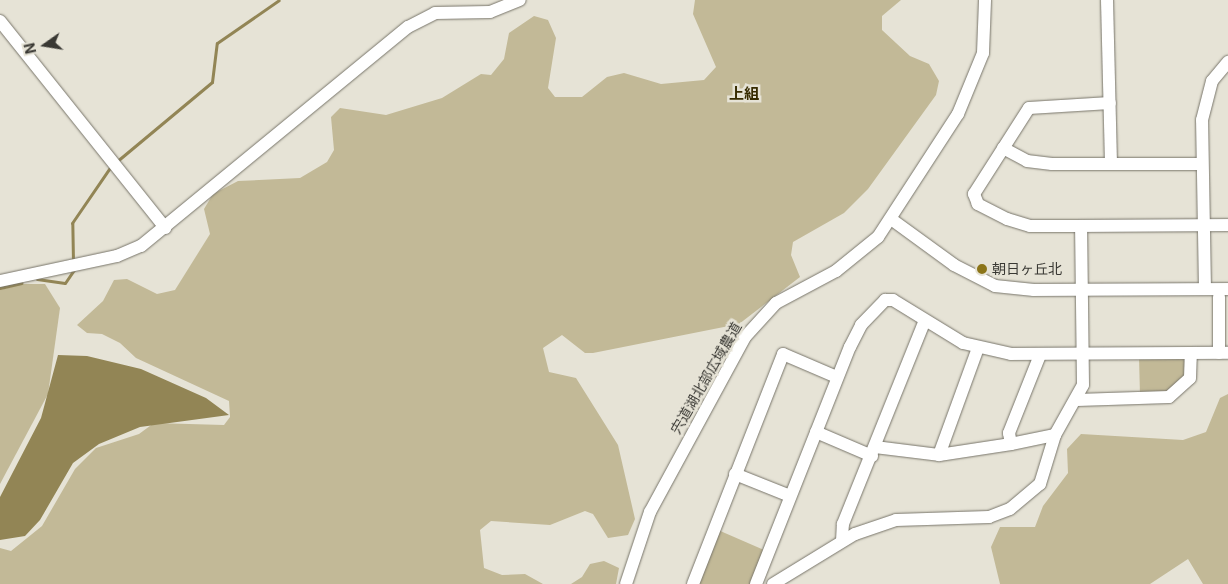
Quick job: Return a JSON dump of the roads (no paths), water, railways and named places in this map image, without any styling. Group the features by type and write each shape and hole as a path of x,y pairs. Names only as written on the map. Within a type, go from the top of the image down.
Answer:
{"street":[{"path":"0,281 117,256 165,228 415,22 446,11 490,12 520,0"},
{"name":"宍道湖北部広域農道","path":"626,584 650,512 745,337 776,303 859,254 891,219 974,85 983,53 985,0"},
{"path":"1107,0 1111,163"},
{"path":"0,21 165,228"},
{"path":"1205,289 1202,164 1204,97 1228,62"},
{"path":"1110,103 1032,106 974,194 978,204 1030,226 1228,225"},
{"path":"1003,148 1035,162 1202,164"},
{"path":"756,584 837,377 861,324 885,300 893,300 924,322 978,348 1040,354 1223,353 1223,293 1205,289 1082,290 996,286 954,265 891,219"},
{"path":"773,584 842,541 896,520 968,520 1010,509 1040,484 1055,435 1077,400 1084,354 1081,226"},
{"path":"842,541 843,524 874,451 924,322"},
{"path":"939,455 978,348"},
{"path":"693,584 783,354 837,377"},
{"path":"1011,444 1009,433 1040,354"},
{"path":"1077,400 1169,397 1190,378 1191,354"},
{"path":"816,432 874,451 939,455 1055,435"},
{"path":"735,474 790,496"}],"waterway":[{"path":"116,162 212,82 217,43 279,0"},
{"path":"73,262 72,223 111,166"},
{"path":"37,279 65,283 75,268"},
{"path":"0,288 21,283"}],"place":[{"name":"朝日ヶ丘北","path":"982,269"}],"district":[{"name":"上組","path":"744,94"}]}
